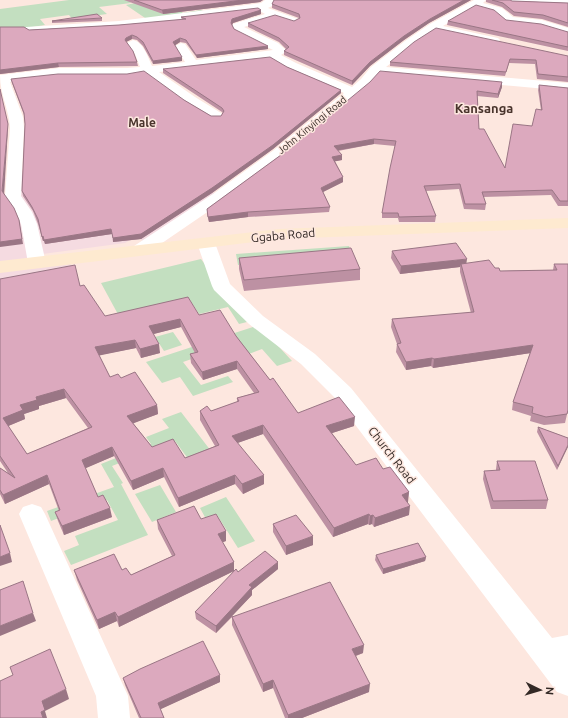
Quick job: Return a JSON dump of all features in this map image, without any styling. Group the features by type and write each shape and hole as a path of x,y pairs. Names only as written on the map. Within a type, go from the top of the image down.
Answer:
{"main road":[{"name":"Ggaba Road","path":"0,267 279,234 568,223"}],"street":[{"path":"241,0 256,7 294,20"},
{"path":"30,29 119,24 199,13 228,12 267,5 270,0"},
{"path":"511,0 568,3"},
{"path":"475,2 498,10 510,20 542,23 568,32"},
{"name":"John Kinyingi Road","path":"140,250 219,197 279,153 365,82 375,70 397,52 475,2"},
{"path":"37,263 29,224 24,212 6,196 13,177 17,128 16,117 2,79 59,72 113,73 272,55 281,51 274,45 239,29 237,26 276,14"},
{"path":"434,27 507,43"},
{"path":"133,43 141,54 148,69 190,100 216,116"},
{"path":"181,46 192,64"},
{"path":"272,55 292,66 353,92"},
{"path":"375,70 568,87"},
{"name":"Church Road","path":"206,242 221,286 256,320 308,360 343,393 557,650 568,682"},
{"path":"32,514 112,696 114,718"}],"shaded area":[{"path":"26,174 215,193 145,243 137,236 125,243 35,255 68,259 81,286 0,311 0,197 10,196 5,178"}],"green space":[{"path":"69,0 128,0 131,3 99,7 107,14 85,17 74,21 69,15 40,19 45,25 0,32 0,9"},
{"path":"135,3 174,6 183,13 203,11 148,20 126,5"},
{"path":"349,246 353,257 238,265 236,254"},
{"path":"201,259 247,322 239,324 228,307 199,314 190,300 120,318 101,283"},
{"path":"259,325 292,361 277,366 262,349 249,354 206,354 183,362 201,385 228,376 233,382 193,396 180,377 162,383 146,362"},
{"path":"173,332 182,345 164,351 155,337"},
{"path":"181,412 211,451 189,460 175,441 112,466 123,483 121,484 148,535 71,565 64,551 79,545 75,536 118,520 107,500 51,521 47,511 114,487 101,464 151,444 146,437 169,428 162,419"},
{"path":"160,485 176,512 152,522 135,494"},
{"path":"226,497 255,541 238,548 217,515 206,519 200,508"}],"building":[{"path":"134,0 243,0 162,10"},
{"path":"274,0 464,0 430,19 404,36 370,62 352,81 284,51 289,47 279,38 248,23 275,15 294,21 300,18 299,14 272,4"},
{"path":"492,0 568,3 568,23 543,15 514,12 503,3"},
{"path":"476,5 494,10 506,20 541,24 568,32 568,47 448,21"},
{"path":"258,8 261,10 232,19 231,23 234,29 268,46 196,55 186,40 180,38 173,42 182,57 153,61 143,42 132,35 125,40 133,51 137,62 58,63 0,70 0,27 24,27 29,30 119,25 186,19 181,17"},
{"path":"97,14 102,18 52,21"},
{"path":"436,28 568,56 568,77 538,74 536,60 510,59 506,72 390,62 414,42"},
{"path":"270,57 287,67 341,90 273,145 212,188 141,234 113,238 111,229 44,240 38,219 22,191 25,124 24,113 11,79 58,74 127,74 144,71 184,100 211,116 221,116 224,111 222,108 163,69"},
{"path":"380,71 502,82 498,94 477,91 479,129 484,129 505,168 513,124 532,126 536,109 542,110 539,85 568,88 568,201 560,201 552,190 482,192 486,204 465,204 460,184 424,186 436,216 399,217 398,213 382,213 396,141 374,139 334,146 342,155 332,157 343,177 321,188 330,207 248,212 208,217 207,209 285,152 370,82"},
{"path":"0,89 8,124 2,191 14,208 19,220 22,239 0,242"},
{"path":"456,243 467,259 401,266 392,251"},
{"path":"351,248 360,269 244,280 239,258"},
{"path":"489,260 495,268 499,268 500,271 557,270 554,264 568,264 567,414 546,417 532,413 533,407 513,402 533,345 406,362 397,344 401,343 392,319 474,312 461,264"},
{"path":"75,265 80,286 84,285 105,316 188,297 199,315 220,310 236,336 270,380 273,378 298,413 339,397 355,417 326,426 356,465 376,458 383,469 390,467 409,492 402,495 410,506 375,518 373,515 370,516 369,514 334,528 263,425 232,436 264,475 242,484 235,475 178,498 163,468 131,481 112,447 82,460 98,497 103,495 110,508 62,526 55,512 60,510 47,475 3,495 0,490 0,468 15,478 0,456 0,279","holes":["180,319 198,352 190,354 202,372 237,361 259,392 237,398 239,401 211,411 207,406 200,411 219,445 185,458 173,439 152,447 127,416 157,405 135,372 121,378 118,374 110,377 95,347 135,340 140,349 159,344 149,326","64,389 92,427 27,454 3,418 23,410 20,405 37,400 36,397"]},
{"path":"538,427 568,438 568,445 558,466"},
{"path":"497,461 535,461 548,500 493,501 484,471 500,470"},
{"path":"194,506 201,519 216,514 226,531 218,534 234,562 118,617 115,612 97,620 74,570 114,554 122,570 126,568 131,575 175,555 157,520"},
{"path":"296,515 313,536 286,546 273,524"},
{"path":"0,525 10,553 0,557"},
{"path":"418,543 426,557 383,569 376,555"},
{"path":"265,551 278,562 249,585 252,587 216,626 195,612 236,569 238,572"},
{"path":"23,581 33,613 0,626 0,590"},
{"path":"330,582 364,645 352,649 370,684 288,715 273,680 263,684 232,617"},
{"path":"203,641 220,675 158,703 164,718 141,718 123,678"},
{"path":"50,649 66,689 42,701 45,710 41,712 43,718 0,718 0,681 13,675 10,667"}],"district":[{"name":"Kansanga","path":"484,108"},
{"name":"Male","path":"142,122"}]}
